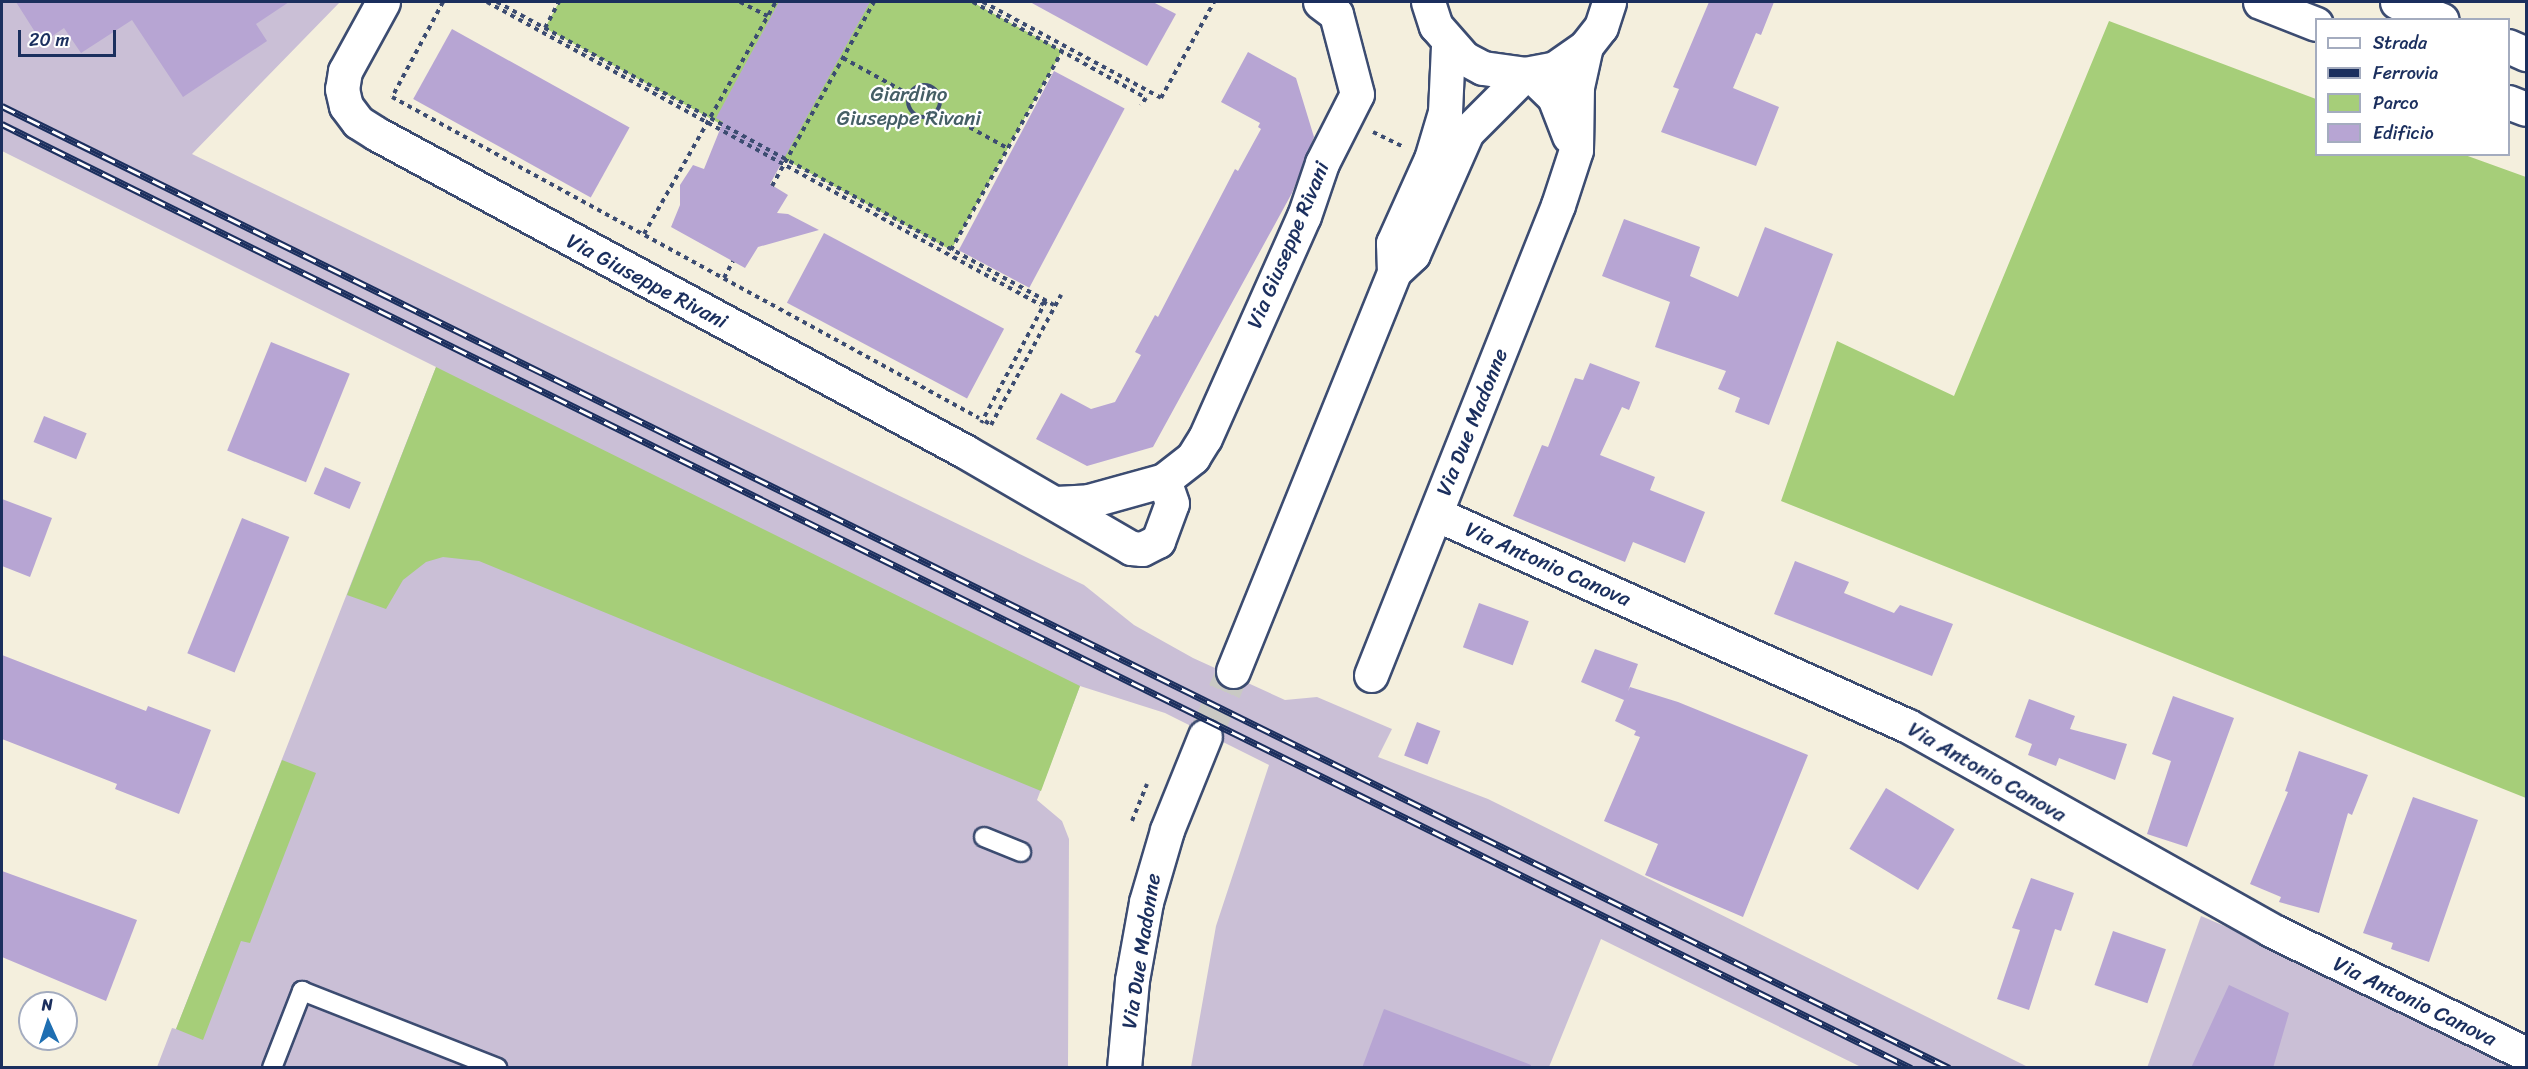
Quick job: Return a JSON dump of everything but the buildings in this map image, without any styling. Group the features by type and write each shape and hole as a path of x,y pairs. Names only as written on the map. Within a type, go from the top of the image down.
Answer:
{"main road":[{"name":"Via Giuseppe Rivani","path":"383,2 345,71 342,89 346,106 358,122 966,452 1131,548 1142,549 1158,541 1170,515 1172,503 1164,480"},
{"name":"Via Giuseppe Rivani","path":"1056,503 1089,501 1164,480 1193,456 1205,438 1304,216 1322,163 1355,101 1358,88 1336,14 1320,2"},
{"path":"1428,2 1436,26 1448,45 1483,68 1528,74 1555,68 1586,46 1602,27 1609,2"},
{"path":"2260,2 2315,24"},
{"path":"2397,2 2437,18"},
{"path":"1233,671 1394,272 1393,243 1431,159 1445,112 1448,45"},
{"name":"Via Due Madonne","path":"1371,675 1570,168 1577,137 1576,87 1586,46"},
{"path":"2510,47 2526,54"},
{"path":"1394,272 1413,254 1467,132 1528,74"},
{"name":"Via Due Madonne","path":"1528,74 1554,97 1564,116 1571,150 1570,168"},
{"path":"2510,103 2526,109"},
{"name":"Via Antonio Canova","path":"1436,514 1908,726 2271,930 2526,1054"},
{"name":"Via Due Madonne","path":"1124,1068 1132,980 1146,902 1167,830 1205,736"}],"lane":[{"path":"984,837 1021,852"},
{"path":"272,1068 302,991 497,1068"}],"path":[{"path":"443,2 392,97 991,425 1061,295"},
{"path":"487,2 1054,305"},
{"path":"497,2 710,122"},
{"path":"545,28 559,2"},
{"path":"740,2 768,16"},
{"path":"644,234 710,122 776,2"},
{"path":"772,186 874,2"},
{"path":"973,2 1146,98 1141,105"},
{"path":"983,2 1161,98 1214,2"},
{"path":"951,250 1062,51"},
{"path":"843,58 910,95"},
{"path":"916,87 932,87 941,99 938,110 930,117 914,114 909,105 910,95 916,87"},
{"path":"938,110 1007,148"},
{"path":"786,163 1041,305 1046,301"},
{"path":"724,278 733,261"},
{"path":"966,452 1046,301"}],"shaded area":[{"path":"2,2 340,2 192,154 1084,585 1134,625 1193,658 1285,700 1317,697 1392,729 1378,757 1488,799 2028,1067 1861,1067 1601,939 1549,1067 1191,1067 1216,926 1269,765 1165,713 1080,686 1037,800 1062,821 1069,839 1068,1067 157,1067 172,1028 176,1029 436,367 2,151"},
{"path":"2201,916 2526,1054 2526,1068 2147,1068"}],"green space":[{"name":"Giardino Giuseppe Rivani","path":"559,2 972,2 1062,51 951,250 545,28"},
{"path":"2109,21 2315,99 2315,156 2468,156 2526,177 2526,798 1781,501 1837,341 1954,396"},
{"path":"436,367 1080,686 1041,791 479,561 443,557 426,562 403,580 386,609 347,595"},
{"path":"282,760 316,773 250,943 241,941 203,1040 176,1029"}],"tunnel":[{"path":"1205,736 1233,671"}],"railway":[{"path":"2,106 1949,1068"},
{"path":"2,124 1911,1068"}]}
